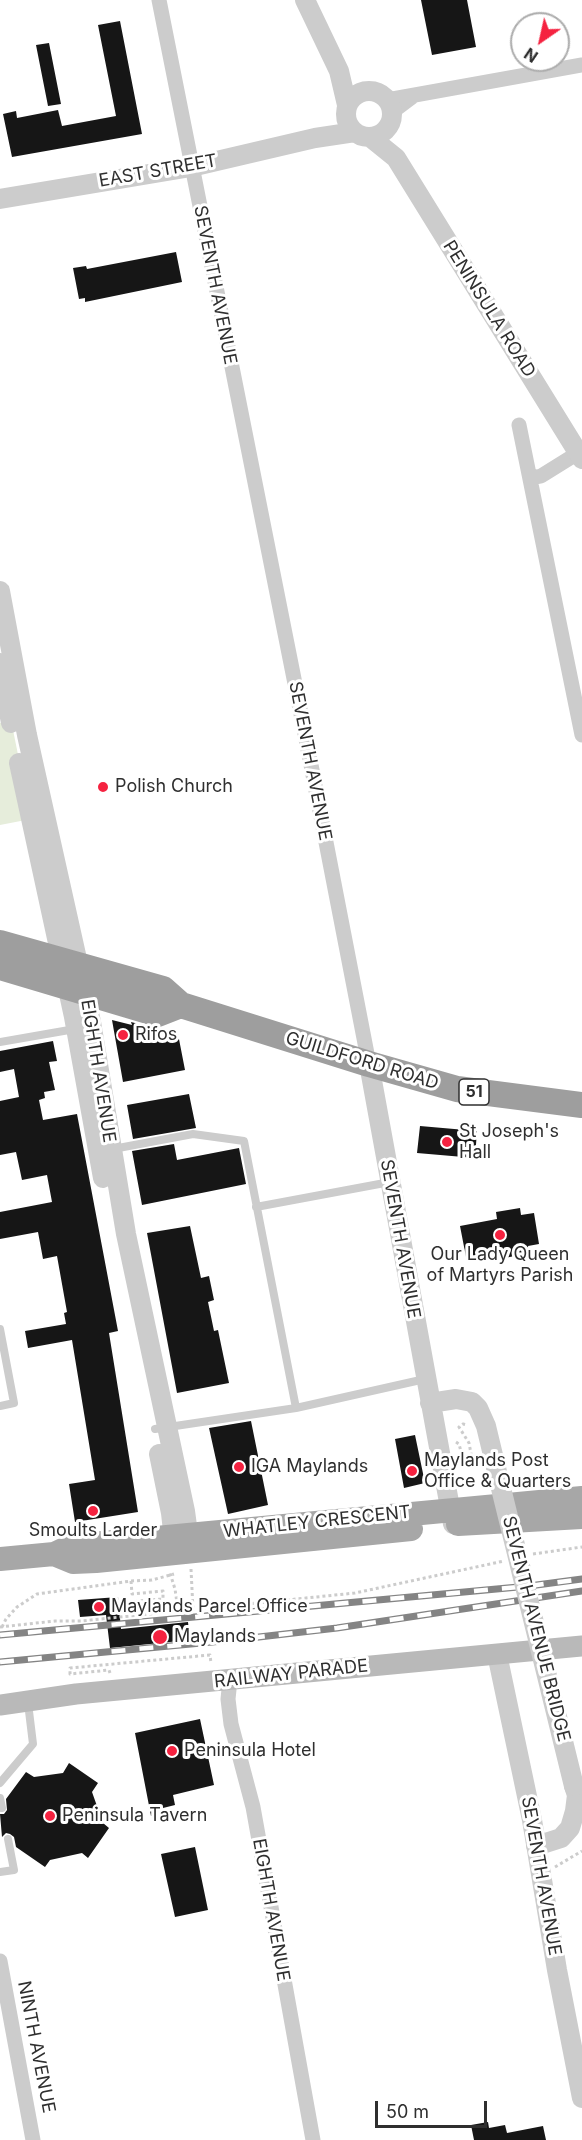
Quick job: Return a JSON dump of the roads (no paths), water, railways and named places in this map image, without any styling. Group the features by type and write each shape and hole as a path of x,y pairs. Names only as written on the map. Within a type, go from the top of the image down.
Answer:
{"highway":[{"name":"GUILDFORD ROAD","path":"0,943 158,1014 181,1005 369,1064 458,1089 582,1105"},
{"name":"GUILDFORD ROAD","path":"0,967 73,976"}],"main road":[{"name":"WHATLEY CRESCENT","path":"0,1559 54,1554 71,1546 182,1544 451,1516 582,1497"},
{"name":"WHATLEY CRESCENT","path":"451,1516 582,1517"},
{"name":"RAILWAY PARADE","path":"0,1705 76,1694 582,1646"}],"street":[{"name":"SEVENTH AVENUE","path":"159,0 369,1064 451,1516"},
{"path":"305,0 339,71 347,109"},
{"path":"389,112 376,92 363,92 351,99 346,120 349,126 362,135 378,135 389,112 415,95 582,64"},
{"path":"339,71 363,92"},
{"name":"EAST STREET","path":"315,138 347,109"},
{"name":"PENINSULA ROAD","path":"389,112 396,158 580,456"},
{"name":"EAST STREET","path":"0,199 191,167 315,138 362,135"},
{"name":"PENINSULA ROAD","path":"362,135 396,158"},
{"path":"519,425 582,735"},
{"path":"531,478 541,476 580,456"},
{"name":"EIGHTH AVENUE","path":"0,591 105,1151"},
{"name":"EIGHTH AVENUE","path":"0,663 31,819 73,976 76,1029 126,1234 182,1544"},
{"name":"SEVENTH AVENUE BRIDGE","path":"430,1403 456,1399 472,1402 482,1416 577,1795 570,1828 561,1838 536,1846"},
{"name":"SEVENTH AVENUE","path":"497,1654 536,1846 582,2098"},
{"name":"EIGHTH AVENUE","path":"230,1680 228,1699 231,1724 253,1807 313,2140"},
{"name":"NINTH AVENUE","path":"0,1962 33,2140"}],"lane":[{"path":"0,1042 76,1029"},
{"path":"105,1151 193,1134 244,1142 296,1408"},
{"path":"256,1207 390,1182"},
{"path":"0,1329 14,1403 0,1406"},
{"path":"161,1428 296,1408 425,1379"},
{"path":"0,1784 33,1744 27,1701"},
{"path":"0,1798 2,1808"},
{"path":"0,1872 14,1870 8,1839"}],"railway":[{"path":"0,1635 529,1586 582,1579"},
{"path":"0,1662 337,1628 582,1591"}],"place":[{"name":"Polish Church","path":"103,787"},
{"name":"Rifos","path":"123,1035"},
{"name":"St Joseph's Hall","path":"447,1142"},
{"name":"Our Lady Queen of Martyrs Parish","path":"500,1235"},
{"name":"IGA Maylands","path":"239,1467"},
{"name":"Maylands Post Office & Quarters","path":"412,1471"},
{"name":"Smoults Larder","path":"93,1511"},
{"name":"Maylands Parcel Office","path":"99,1607"},
{"name":"Maylands","path":"160,1637"},
{"name":"Peninsula Hotel","path":"172,1751"},
{"name":"Peninsula Tavern","path":"50,1816"}]}
